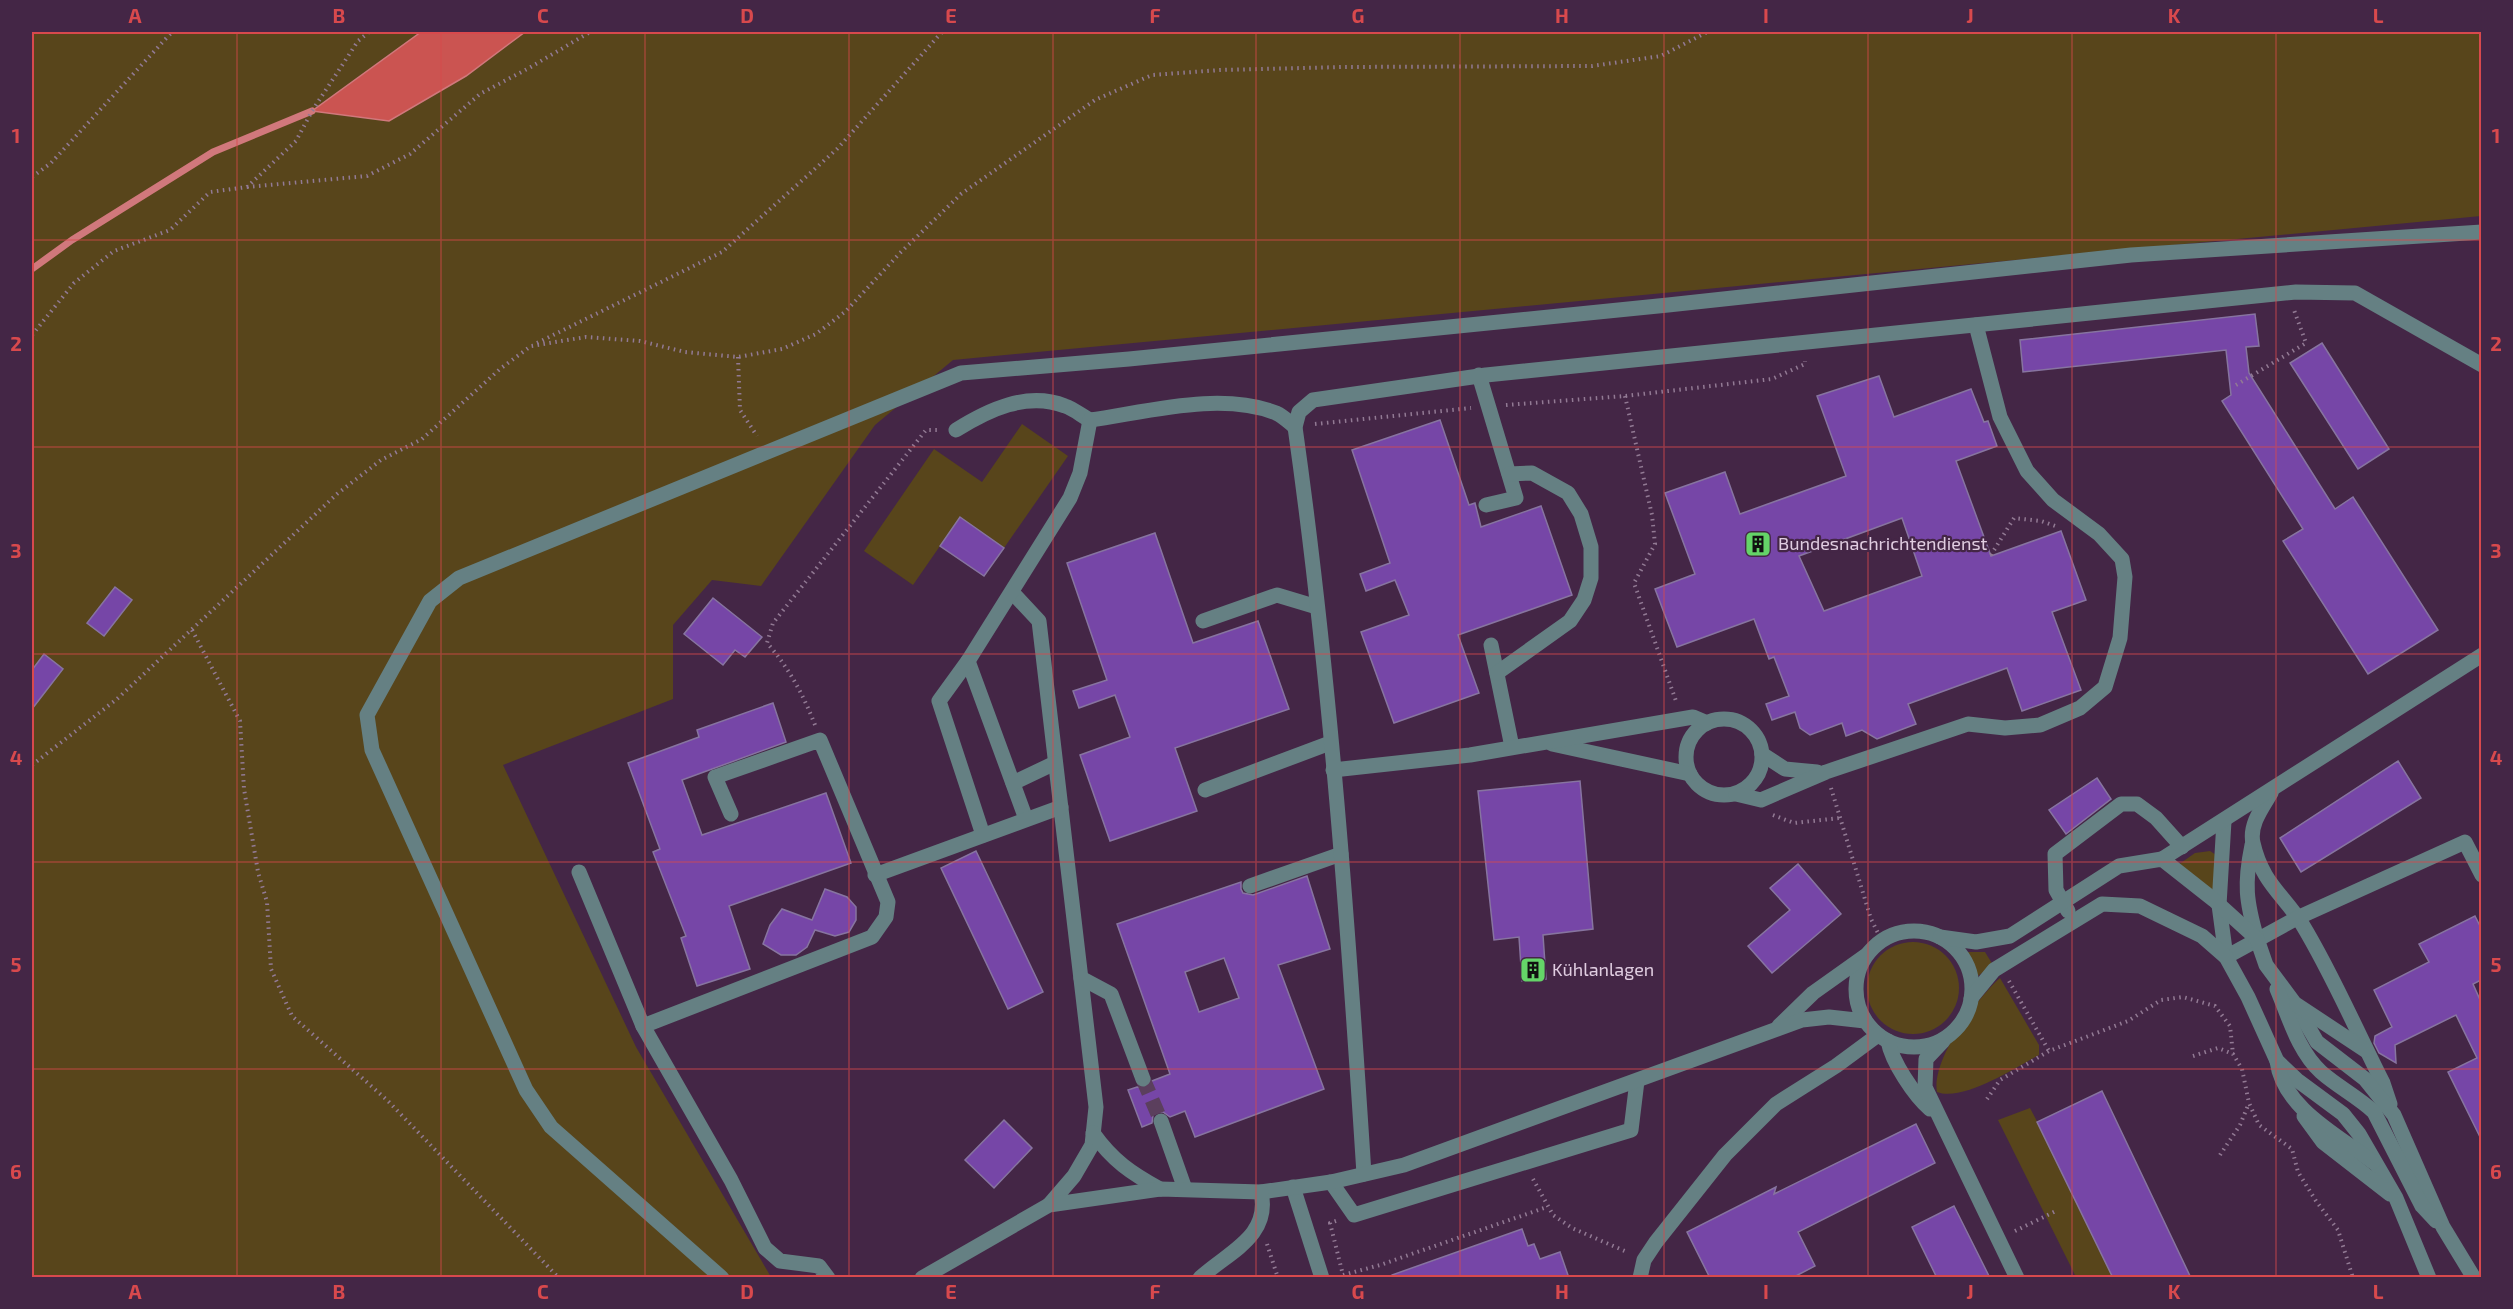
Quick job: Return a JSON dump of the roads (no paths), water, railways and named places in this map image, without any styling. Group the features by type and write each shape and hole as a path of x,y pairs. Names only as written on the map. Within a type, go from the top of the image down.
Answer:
{"lane":[{"path":"722,1278 551,1128 526,1090 372,750 368,716 430,601 459,578 961,373 1129,359 1632,309 2131,255 2481,232"},
{"path":"1364,1174 1350,945 1317,607 1295,427 1299,411 1312,400 1479,375 2292,292 2355,293 2481,365"},
{"path":"1736,794 1753,783 1761,765 1762,754 1755,735 1738,722 1728,719 1707,723 1692,736 1688,745 1686,755 1690,774 1705,790 1715,794 1736,794 1761,800 1826,772 1968,724 2005,728 2040,725 2079,708 2105,687 2120,638 2126,577 2122,559 2099,534 2053,500 2027,471 2000,417 1976,325"},
{"path":"1479,375 1516,498 1486,505"},
{"path":"956,430 974,419 1007,405 1036,399 1065,406 1090,420 1206,403 1241,404 1278,413 1295,427"},
{"path":"984,835 939,701 968,661 1070,498 1080,473 1090,420"},
{"path":"1497,674 1570,621 1584,600 1591,578 1591,547 1581,514 1568,493 1532,473 1509,474"},
{"path":"922,1278 1049,1205 1074,1176 1092,1145 1096,1107 1039,621 1012,592"},
{"path":"1203,621 1277,595 1317,607"},
{"path":"1491,645 1512,747"},
{"path":"1774,1030 1813,993 1882,941 1895,934 1910,931 1925,932 1940,937 1976,942 2010,936 2119,866 2162,860 2481,655"},
{"path":"968,661 1026,819"},
{"path":"1333,770 1470,755 1693,717 1707,723"},
{"path":"643,1026 872,937 886,917 888,902 820,740 715,777 731,814"},
{"path":"1206,790 1330,743"},
{"path":"1543,743 1690,774"},
{"path":"1762,754 1785,769 1800,772 1826,772"},
{"path":"1013,783 1056,763"},
{"path":"2273,789 2255,821 2253,841 2255,862 2246,876 2249,910 2266,964 2305,1052 2321,1072 2374,1112 2422,1206 2443,1227"},
{"path":"2075,921 2056,890 2055,854 2121,804 2137,804 2156,818 2182,847"},
{"path":"875,875 1061,807"},
{"path":"2224,821 2219,905 2226,957"},
{"path":"2204,834 2255,862 2271,887 2298,918 2383,1083 2394,1115 2443,1227 2474,1278"},
{"path":"2226,957 2298,918 2465,842 2481,875"},
{"path":"1250,886 1341,854"},
{"path":"2162,860 2219,905 2257,939"},
{"path":"579,872 643,1026 731,1180 765,1248 780,1261 819,1266 828,1278"},
{"path":"1971,998 1994,970 2103,904 2140,906 2202,936 2226,957 2248,997 2277,1061 2279,1077 2323,1142 2396,1198"},
{"path":"1940,937 1954,948 1965,962 1971,979 1971,998 1967,1013 1959,1026 1926,1059 1925,1088 2017,1278"},
{"path":"1867,954 1859,970 1856,987 1858,1004 1865,1021 1883,1038 1922,1102 1937,1116"},
{"path":"2266,964 2295,1004 2317,1042 2365,1079 2394,1115"},
{"path":"1081,978 1111,994 1143,1079"},
{"path":"2295,1004 2367,1052"},
{"path":"1049,1205 1160,1189 1261,1192 1331,1182 1404,1165 1802,1020 1829,1017 1865,1021"},
{"path":"1883,1038 1903,1046 1918,1047 1933,1044 1947,1037"},
{"path":"1640,1278 1644,1260 1656,1242 1725,1155 1776,1104 1883,1038"},
{"path":"2277,1061 2297,1080 2343,1113 2360,1134 2396,1198 2428,1274"},
{"path":"1331,1182 1354,1215 1631,1130 1637,1081"},
{"path":"2298,1106 2377,1165"},
{"path":"1161,1121 1185,1189"},
{"path":"1093,1133 1106,1151 1128,1172 1160,1189"},
{"path":"1293,1187 1322,1278"},
{"path":"1200,1278 1234,1252 1255,1231 1265,1208 1261,1192"},
{"path":"2458,1252 2463,1278"}],"waterway":[{"path":"32,269 72,240 213,152 312,111"}],"tunnel":[{"path":"1143,1079 1161,1121"}],"place":[{"name":"Bundesnachrichtendienst","path":"1758,544"},
{"name":"Kühlanlagen","path":"1533,970"}]}
